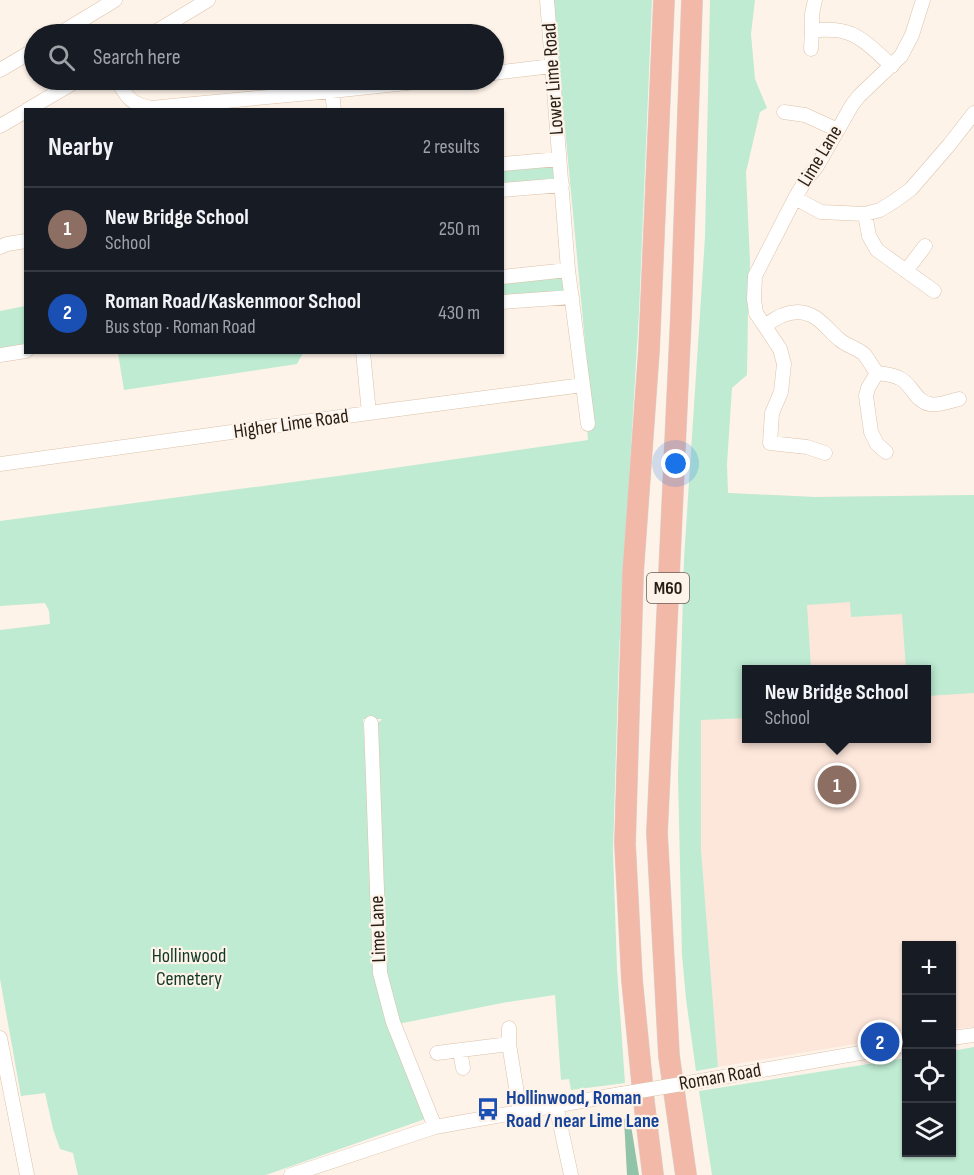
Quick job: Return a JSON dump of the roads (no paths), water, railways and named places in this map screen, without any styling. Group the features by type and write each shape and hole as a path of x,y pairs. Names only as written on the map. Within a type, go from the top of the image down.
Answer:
{"highway":[{"name":"M60","path":"655,1175 649,1144 632,980 625,844 633,573 649,350 664,0"},
{"name":"M60","path":"686,1175 669,1056 657,833 681,316 692,0"}],"street":[{"path":"75,24 115,0"},
{"path":"168,24 208,0"},
{"name":"Lower Lime Road","path":"547,0 568,270 588,424"},
{"path":"811,49 812,14 815,0"},
{"name":"Lime Lane","path":"819,456 807,447 769,448 772,412 781,392 784,364 780,349 758,317 754,307 755,276 795,198 805,181 818,166 852,105 901,56 912,35 923,0"},
{"path":"812,30 841,31 852,34 892,66"},
{"path":"0,70 24,56"},
{"path":"504,72 552,66"},
{"path":"29,108 61,90"},
{"path":"123,90 138,105 151,108 286,90"},
{"path":"327,90 332,92 336,90"},
{"path":"332,92 334,108"},
{"path":"0,126 24,111"},
{"path":"795,198 821,212 865,214 888,206 911,189 974,113"},
{"path":"790,117 805,116 837,130"},
{"name":"Lower Lime Road","path":"504,164 559,159"},
{"path":"504,190 562,185"},
{"path":"865,214 868,236 877,250 934,291"},
{"path":"0,247 24,241"},
{"path":"906,271 925,246"},
{"path":"504,276 568,270"},
{"path":"504,302 572,297"},
{"path":"765,326 776,317 789,313 800,312 810,315 839,339 862,353 877,374"},
{"path":"0,355 24,351"},
{"path":"363,354 369,413"},
{"path":"877,374 892,375 902,379 918,398 926,403 937,404 959,399"},
{"path":"877,374 866,396 869,411 868,443 886,452"},
{"name":"Higher Lime Road","path":"0,465 583,385"},
{"name":"Lime Lane","path":"371,723 380,973 393,1022 435,1126"},
{"path":"509,1028 509,1044 520,1112"},
{"path":"956,1037 974,1035"},
{"path":"0,1038 27,1175"},
{"path":"437,1053 509,1044"},
{"name":"Roman Road","path":"291,1175 317,1171 435,1126 902,1046"},
{"path":"460,1051 463,1068"},
{"path":"556,1105 571,1175"}],"place":[{"name":"New Bridge School","path":"837,785"},
{"name":"Roman Road/Kaskenmoor School","path":"880,1042"},
{"name":"Hollinwood, Roman Road / near Lime Lane","path":"488,1109"}],"park label":[{"name":"Hollinwood Cemetery","path":"189,968"}]}
